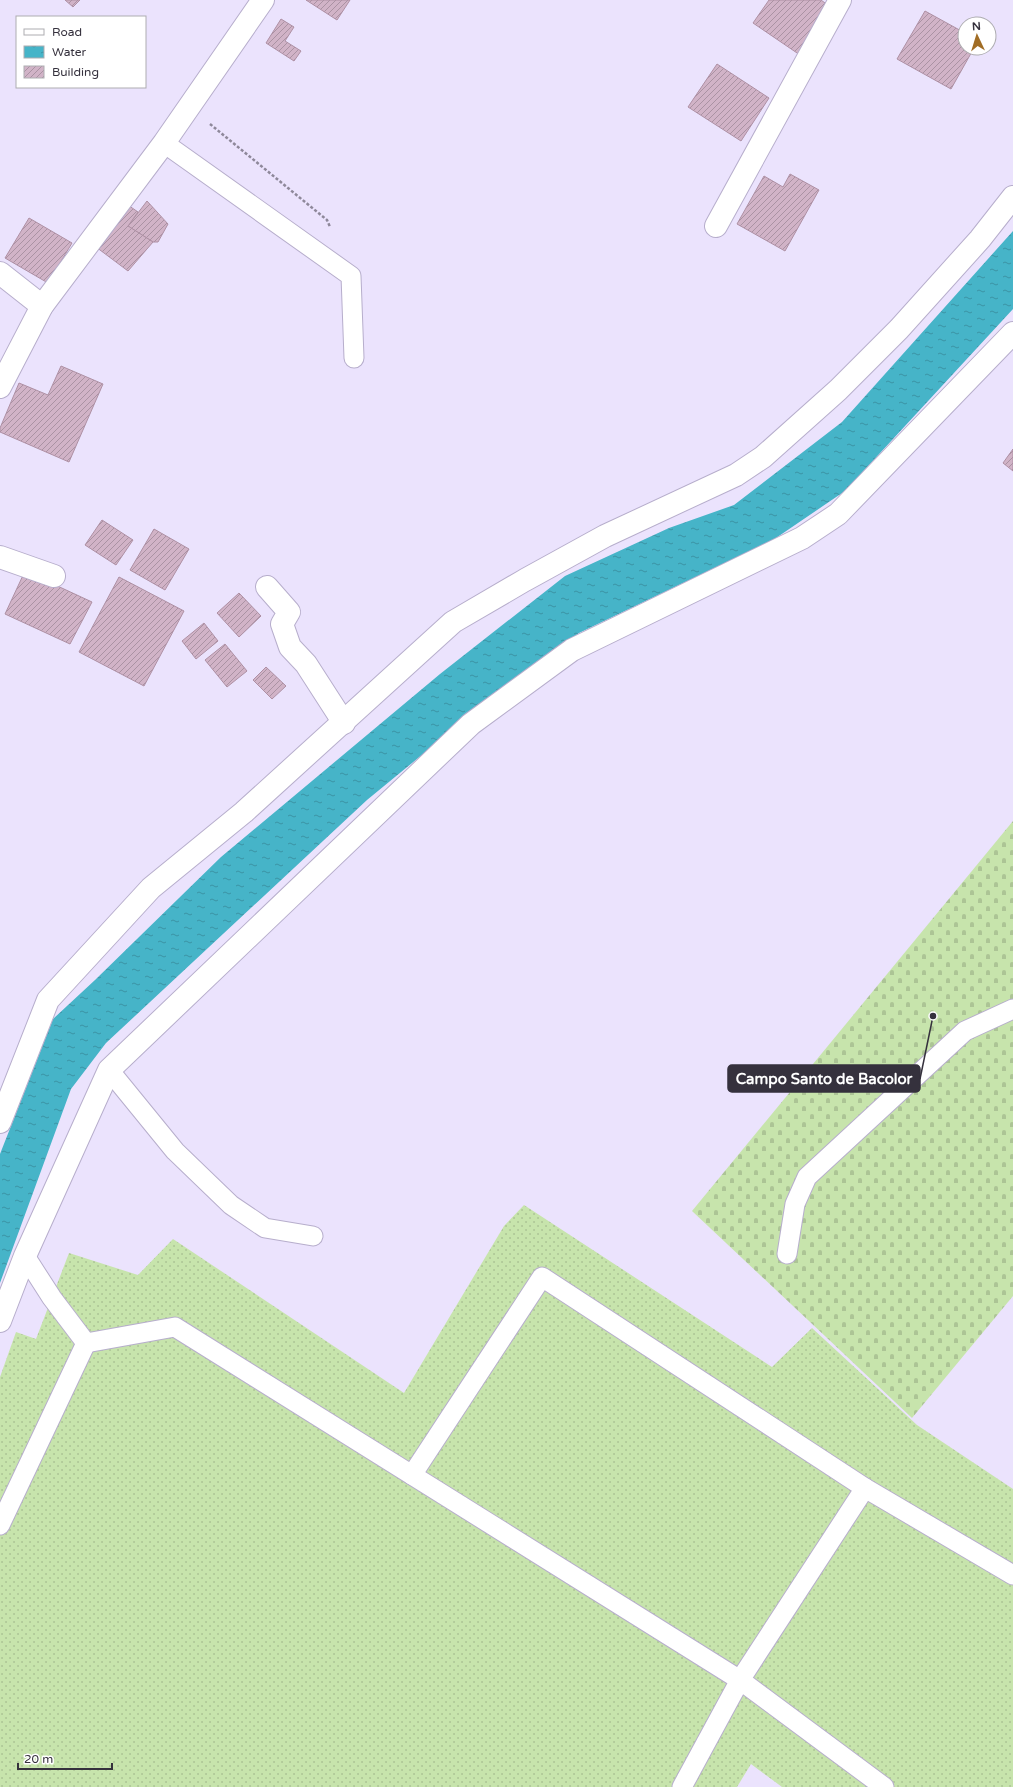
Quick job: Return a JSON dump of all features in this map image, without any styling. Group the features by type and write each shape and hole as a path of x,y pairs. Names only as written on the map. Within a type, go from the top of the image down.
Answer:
{"street":[{"path":"0,387 42,306 164,143 263,0"},
{"path":"716,226 840,0"},
{"path":"0,1122 48,1000 151,888 244,812 344,723 453,622 605,536 736,475 763,457 838,390 899,330 980,238 1013,197"},
{"path":"0,273 42,306"},
{"path":"0,1321 25,1256 109,1070 471,724 572,650 802,538 838,514 1013,333"},
{"path":"0,557 54,576"},
{"path":"267,587 289,612 282,624 290,647 306,664 344,723"}],"lane":[{"path":"164,143 351,276 354,358"},
{"path":"787,1254 795,1204 807,1177 965,1031 1013,1009"},
{"path":"109,1070 175,1152 232,1205 265,1228 313,1236"},
{"path":"25,1256 52,1298 86,1343"},
{"path":"412,1474 542,1277 865,1488 1013,1575"},
{"path":"86,1343 175,1327 740,1680 884,1787"},
{"path":"0,1525 86,1343"},
{"path":"682,1787 740,1680 865,1488"}],"path":[{"path":"189,107 327,220 333,234"}],"green space":[{"path":"1013,821 1013,1296 912,1418 692,1211"},
{"path":"524,1205 772,1367 812,1328 917,1425 1013,1489 1013,1787 782,1787 751,1764 737,1787 0,1787 0,1377 16,1332 36,1339 69,1253 138,1275 173,1239 404,1393 504,1226"}],"water":[{"path":"1013,231 1013,309 845,491 773,540 579,633 479,708 367,800 106,1043 71,1089 0,1283 0,1154 53,1019 221,857 440,674 565,576 669,528 734,505 842,422"}],"building":[{"path":"65,0 80,0 73,7"},
{"path":"306,0 350,0 337,20"},
{"path":"769,0 821,0 833,9 800,55 753,23"},
{"path":"925,11 957,29 957,56 970,56 951,89 897,59"},
{"path":"281,19 294,27 285,41 301,51 294,61 266,43"},
{"path":"717,64 769,98 741,141 688,107"},
{"path":"790,174 819,190 785,251 737,224 764,176 783,187"},
{"path":"147,201 168,224 158,242 153,242 128,226"},
{"path":"125,203 138,212 128,226 153,242 128,271 92,244"},
{"path":"29,218 72,243 48,283 5,258"},
{"path":"61,366 103,384 69,462 0,432 0,428 19,383 48,395"},
{"path":"1013,449 1013,471 1003,463"},
{"path":"102,520 133,540 116,565 85,545"},
{"path":"154,529 189,549 165,590 130,570"},
{"path":"25,571 92,602 70,644 5,614"},
{"path":"119,577 184,611 144,686 79,652"},
{"path":"239,593 261,616 239,637 217,613"},
{"path":"204,623 218,641 196,659 182,641"},
{"path":"225,644 247,671 227,687 205,660"},
{"path":"266,667 286,686 272,699 253,680"}],"place":[{"name":"Campo Santo de Bacolor","path":"933,1016"}]}
